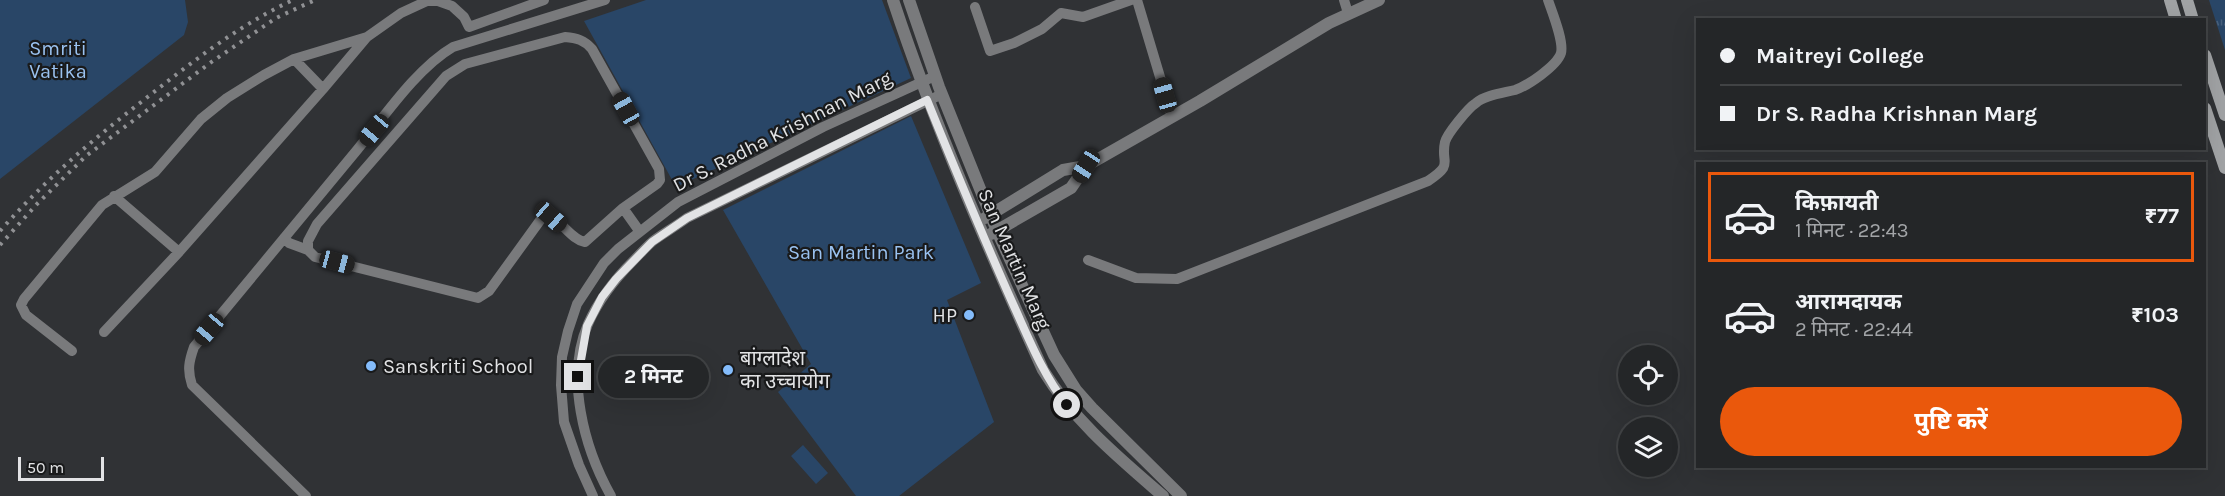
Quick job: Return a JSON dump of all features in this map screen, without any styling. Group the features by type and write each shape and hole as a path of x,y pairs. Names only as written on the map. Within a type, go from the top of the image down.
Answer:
{"main road":[{"path":"2170,0 2175,18"},
{"path":"2187,0 2192,18"},
{"path":"2206,58 2225,116"},
{"path":"2206,111 2225,168"}],"street":[{"path":"469,27 544,0"},
{"path":"306,496 192,385 188,374 189,361 194,347 428,66 440,55 453,47 605,0"},
{"name":"San Martin Marg","path":"893,0 927,100 983,238 1043,370 1077,418 1162,496"},
{"name":"San Martin Marg","path":"909,0 935,76 997,231 1054,355 1076,390 1181,496"},
{"path":"975,7 990,51 1014,43 1042,29 1061,13 1083,17 1131,0"},
{"path":"1137,0 1172,117"},
{"path":"1344,0 1348,13"},
{"path":"977,223 1063,170 1086,166 1329,23 1379,0"},
{"path":"1088,260 1136,278 1177,279 1428,181 1440,173 1446,162 1444,144 1447,136 1477,101 1518,88 1556,62 1561,53 1561,44 1548,0"},
{"path":"104,332 179,252 367,37 401,13 427,1 438,1 452,6 464,17 472,42"},
{"path":"72,351 26,315 21,305 93,214 114,196 155,172 189,131 213,108 294,59 367,37"},
{"path":"284,238 289,243 308,250 315,256 478,298 489,291 544,215 551,217 578,240 585,242 623,208 657,184 660,180 659,169 592,49 585,42 576,38 565,38 465,64 446,76 317,224 308,241 308,250"},
{"path":"294,59 323,89"},
{"name":"Dr S. Radha Krishnan Marg","path":"593,496 564,422 561,385 562,357 577,304 604,263 678,202 822,127 935,76"},
{"name":"Dr S. Radha Krishnan Marg","path":"610,496 587,442 579,408 578,386 582,347 587,326 602,297 616,279 652,242 687,218 942,94"},
{"path":"983,238 1071,189 1086,166"},
{"path":"114,196 179,252"},
{"path":"678,202 687,218"},
{"path":"623,208 640,232"},
{"path":"561,385 578,386"}],"green space":[{"name":"Smriti Vatika","path":"0,0 185,0 188,22 184,35 0,179"},
{"path":"646,0 882,0 911,78 676,187 584,21"},
{"path":"2209,0 2225,0 2225,50"},
{"name":"San Martin Park","path":"911,116 981,283 947,300 994,422 899,496 856,496 778,392 811,364 723,210"},
{"path":"803,445 828,473 816,484 791,456"}],"railway":[{"path":"0,231 52,177 180,71 254,21 293,0"},
{"path":"0,245 37,204 86,156 210,63 276,18 315,0"}],"place":[{"name":"HP","path":"969,315"},
{"name":"Sanskriti School","path":"371,366"},
{"name":"बांग्लादेश का उच्चायोग","path":"728,370"}],"route":[{"path":"578,377 587,326 602,297 652,242 687,218 927,100 983,238 1043,370 1067,405"}]}
